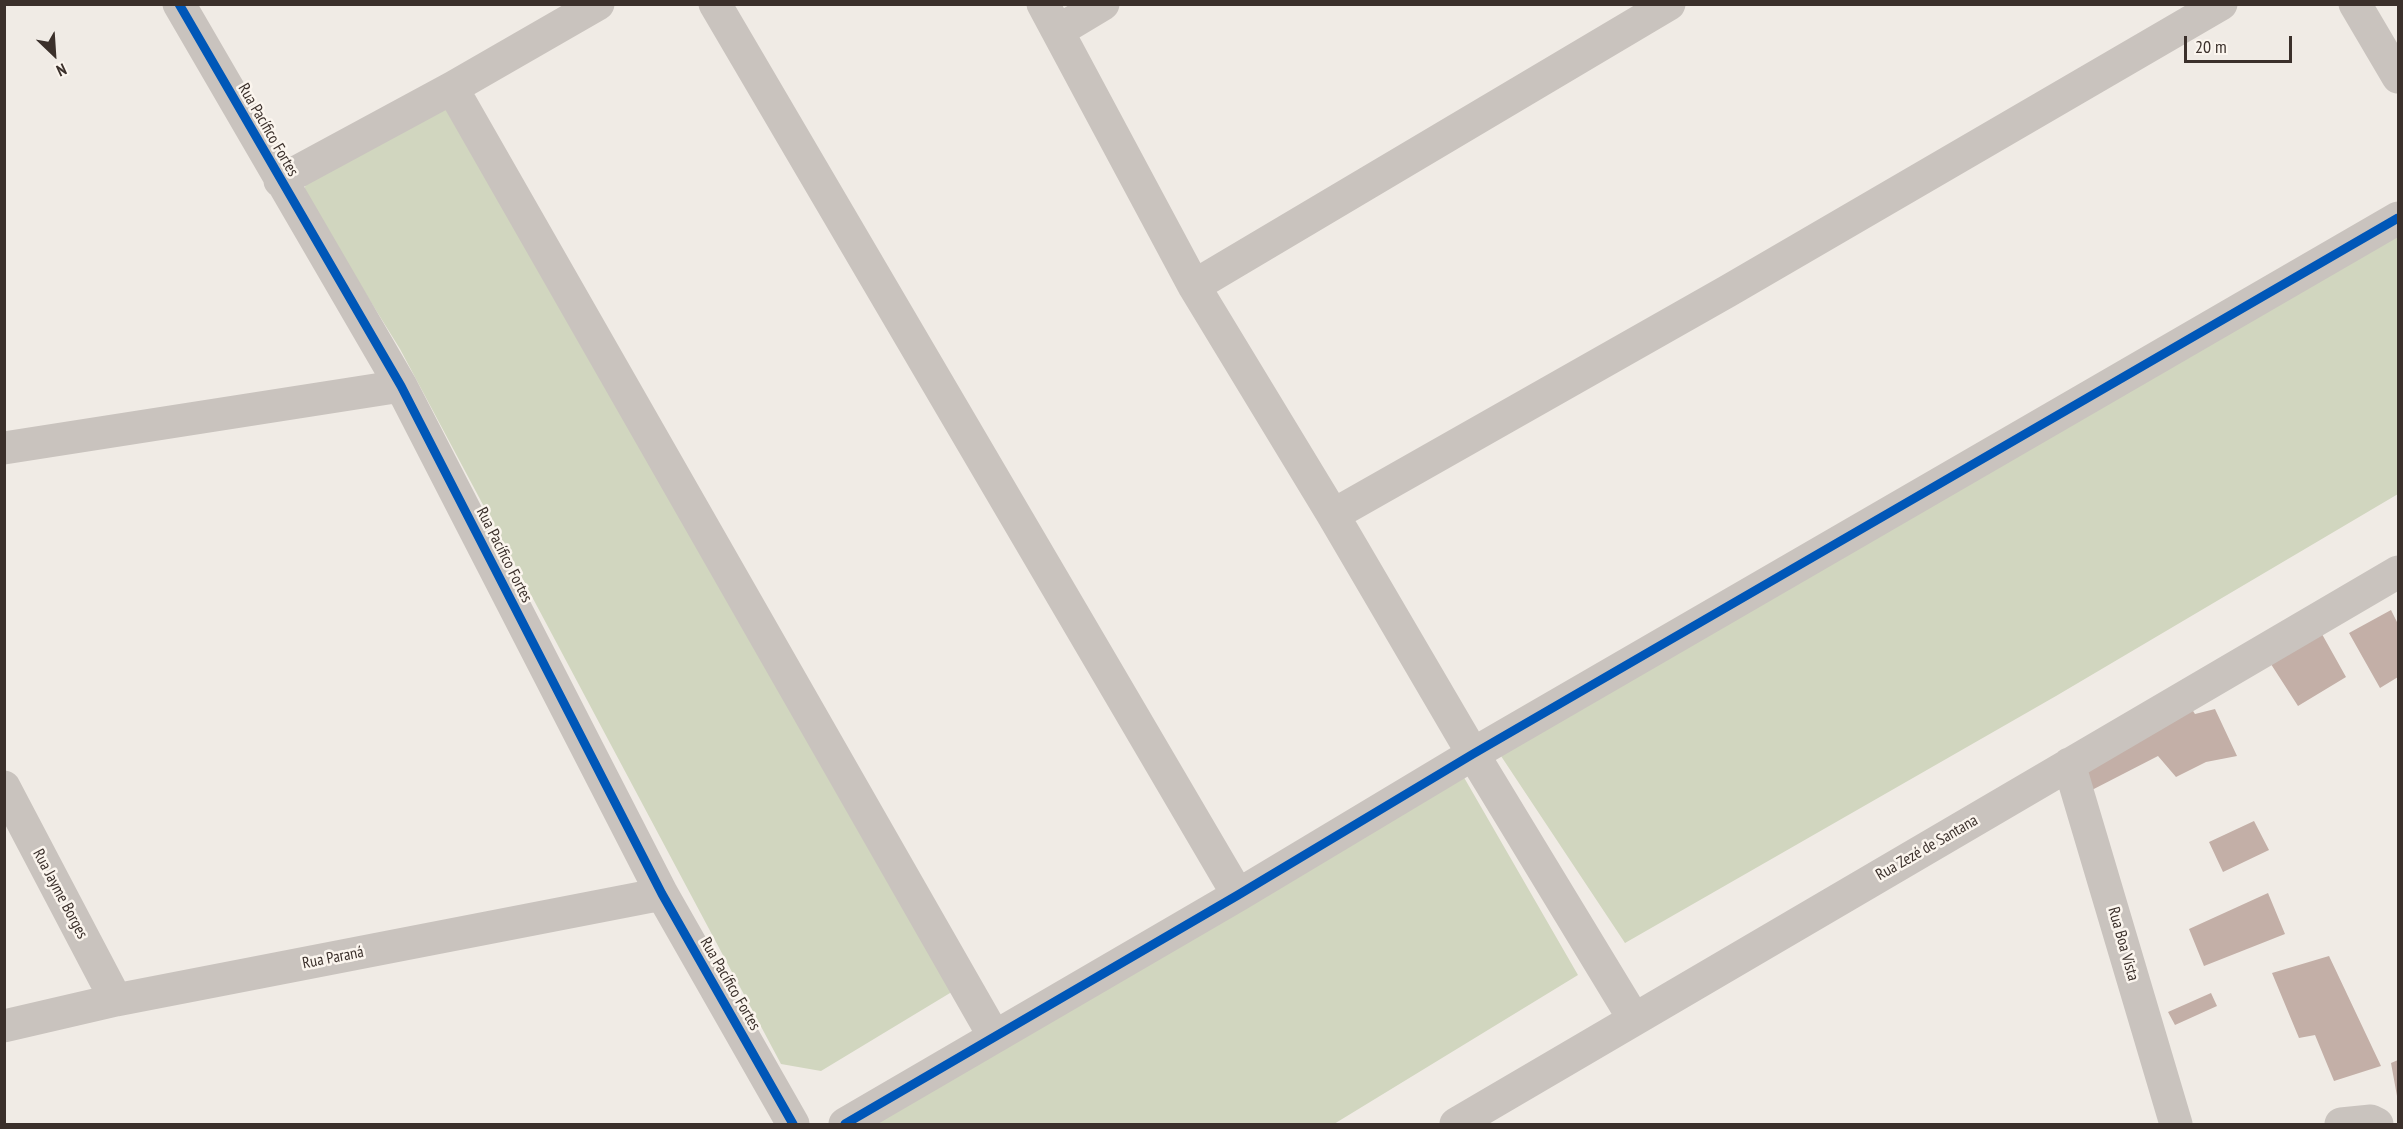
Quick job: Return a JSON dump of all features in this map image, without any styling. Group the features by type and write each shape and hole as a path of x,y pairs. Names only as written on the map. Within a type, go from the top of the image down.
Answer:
{"street":[{"name":"Rua Pacífico Fortes","path":"179,4 401,386 662,894 793,1125"},
{"path":"280,180 452,88 598,4"},
{"path":"715,4 1238,895"},
{"path":"1103,4 1050,18 1194,286 1634,1019"},
{"path":"1194,286 1669,4"},
{"path":"1333,515 1728,291 2221,4"},
{"path":"2355,4 2398,77"},
{"path":"452,88 994,1036"},
{"path":"845,1125 1238,895 1473,754 2398,218"},
{"path":"4,448 401,386"},
{"name":"Rua Zezé de Santana","path":"1456,1125 2398,572"},
{"name":"Rua Boa Vista","path":"2070,764 2176,1125"},
{"name":"Rua Jayme Borges","path":"4,787 116,1000"},
{"name":"Rua Paraná","path":"4,1026 116,1000 662,894"},
{"path":"2341,1125 2371,1121 2377,1125"}],"green space":[{"path":"446,97 955,990 821,1071 781,1064 400,349 304,194 306,181"},
{"path":"2398,233 2398,494 2056,696 1625,943 1499,753"},
{"path":"1462,774 1578,975 1334,1124 863,1124"}],"building":[{"path":"2391,610 2398,624 2398,677 2380,688 2349,633"},
{"path":"2318,627 2346,677 2298,706 2267,658"},
{"path":"2186,700 2195,714 2215,709 2237,756 2206,762 2176,777 2158,756 2088,792 2074,766"},
{"path":"2254,821 2269,850 2223,872 2209,842"},
{"path":"2268,893 2285,934 2204,966 2189,929"},
{"path":"2329,956 2381,1066 2334,1081 2315,1035 2299,1038 2272,973"},
{"path":"2211,993 2217,1006 2175,1025 2168,1012"},
{"path":"2398,1060 2398,1096 2397,1096 2391,1063"}],"cycle path":[{"path":"179,4 401,386 662,894 793,1124"},
{"path":"845,1124 1238,895 1473,754 2398,218"}]}
